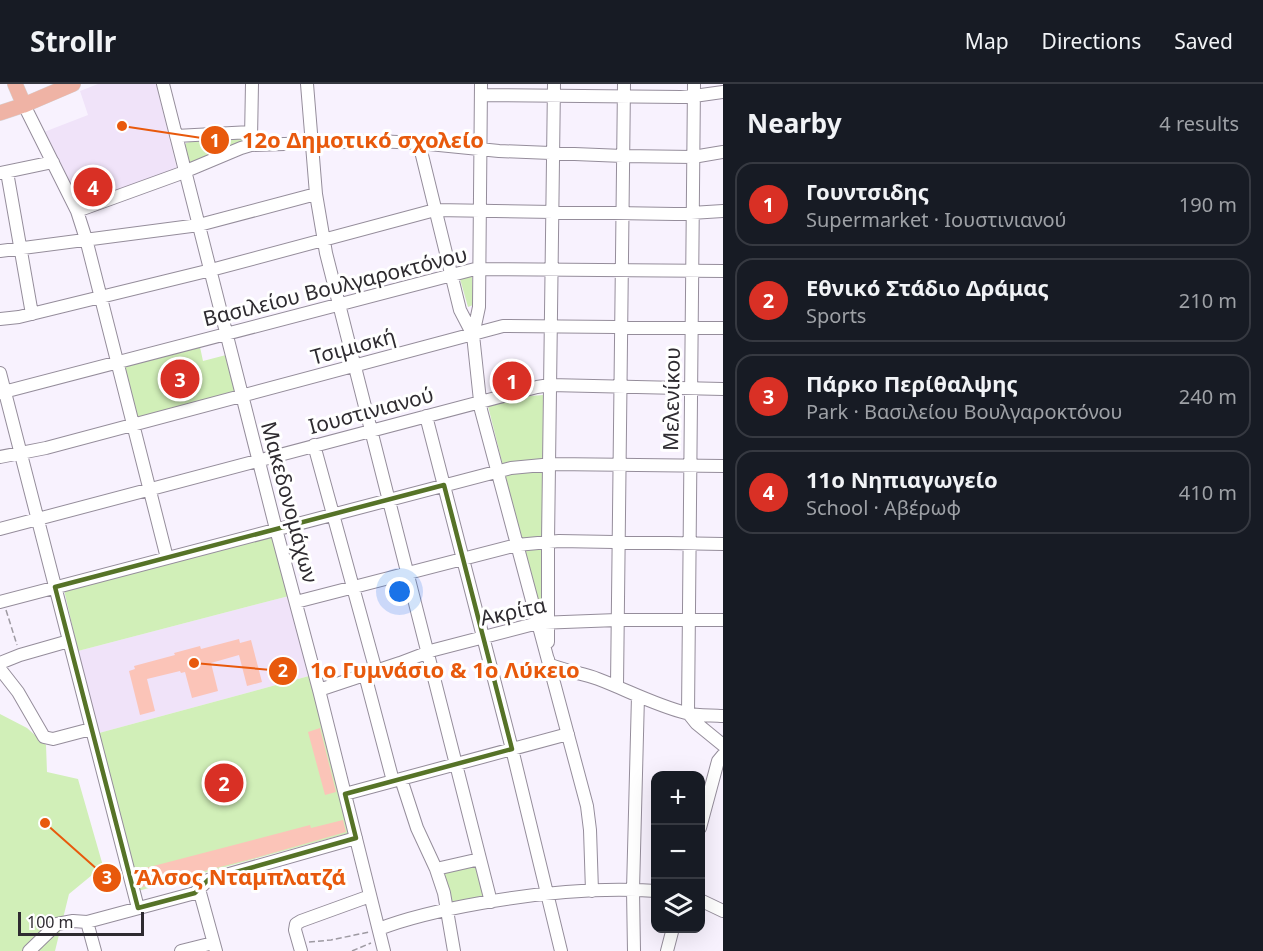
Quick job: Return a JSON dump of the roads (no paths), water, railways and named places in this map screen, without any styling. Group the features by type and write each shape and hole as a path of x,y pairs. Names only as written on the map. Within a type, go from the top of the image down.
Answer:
{"main road":[{"path":"15,84 24,105"},
{"path":"0,113 73,84"}],"street":[{"name":"Μακεδονομάχων","path":"163,84 381,940"},
{"path":"251,145 252,84"},
{"path":"307,84 316,194 324,240 490,902"},
{"path":"592,891 590,818 549,664 543,622 518,545 480,402 473,334 479,307 481,90 723,92"},
{"path":"543,622 550,464 554,90"},
{"path":"616,687 624,90"},
{"name":"Μελενίκου","path":"688,714 694,90"},
{"path":"24,105 76,211 86,239 168,558"},
{"path":"176,136 251,132"},
{"path":"76,211 251,145 376,141 623,156 693,157 723,152"},
{"path":"419,143 461,314 473,334"},
{"path":"32,314 21,248 4,172 52,162"},
{"path":"0,250 199,225 316,194"},
{"path":"0,319 32,314 211,270 435,210 675,214 723,211"},
{"name":"Βασιλείου Βουλγαροκτόνου","path":"2,392 479,268 723,271"},
{"name":"Τσιμισκή","path":"0,457 46,448 506,326 723,328"},
{"path":"0,373 2,392 20,452 138,908"},
{"name":"Ιουστινιανού","path":"0,529 528,389 550,385 723,389"},
{"path":"426,416 512,749 561,951"},
{"path":"314,446 353,587 370,673 397,780 436,869 444,893 454,951"},
{"path":"2,601 520,466 550,464 723,466"},
{"path":"296,602 518,545 548,541 723,544"},
{"name":"Ακρίτα","path":"319,690 434,650 543,622 723,620"},
{"path":"0,663 69,641"},
{"path":"549,664 688,714 723,716"},
{"path":"0,669 18,692 45,738 53,739 92,729"},
{"path":"634,951 633,890 638,696"},
{"path":"688,714 723,745"},
{"path":"345,794 568,734"},
{"path":"701,825 718,761 723,755"},
{"path":"28,951 57,924 73,921 87,922 195,893 208,880 356,838"},
{"path":"436,869 480,859"},
{"path":"181,951 214,947 199,889"},
{"path":"381,940 417,917 447,909 548,894 651,891"},
{"path":"300,947 295,928 298,923 370,896"},
{"path":"705,902 723,911"},
{"path":"87,922 95,951"},
{"path":"667,951 672,933"}],"place":[{"name":"12ο Δημοτικό σχολείο","path":"122,126"},
{"name":"11ο Νηπιαγωγείο","path":"93,187"},
{"name":"Πάρκο Περίθαλψης","path":"180,379"},
{"name":"Γουντσιδης","path":"512,381"},
{"name":"1o Γυμνάσιο & 1ο Λύκειο","path":"194,663"},
{"name":"Εθνικό Στάδιο Δράμας","path":"224,783"},
{"name":"Άλσος Νταμπλατζά","path":"45,823"}]}
